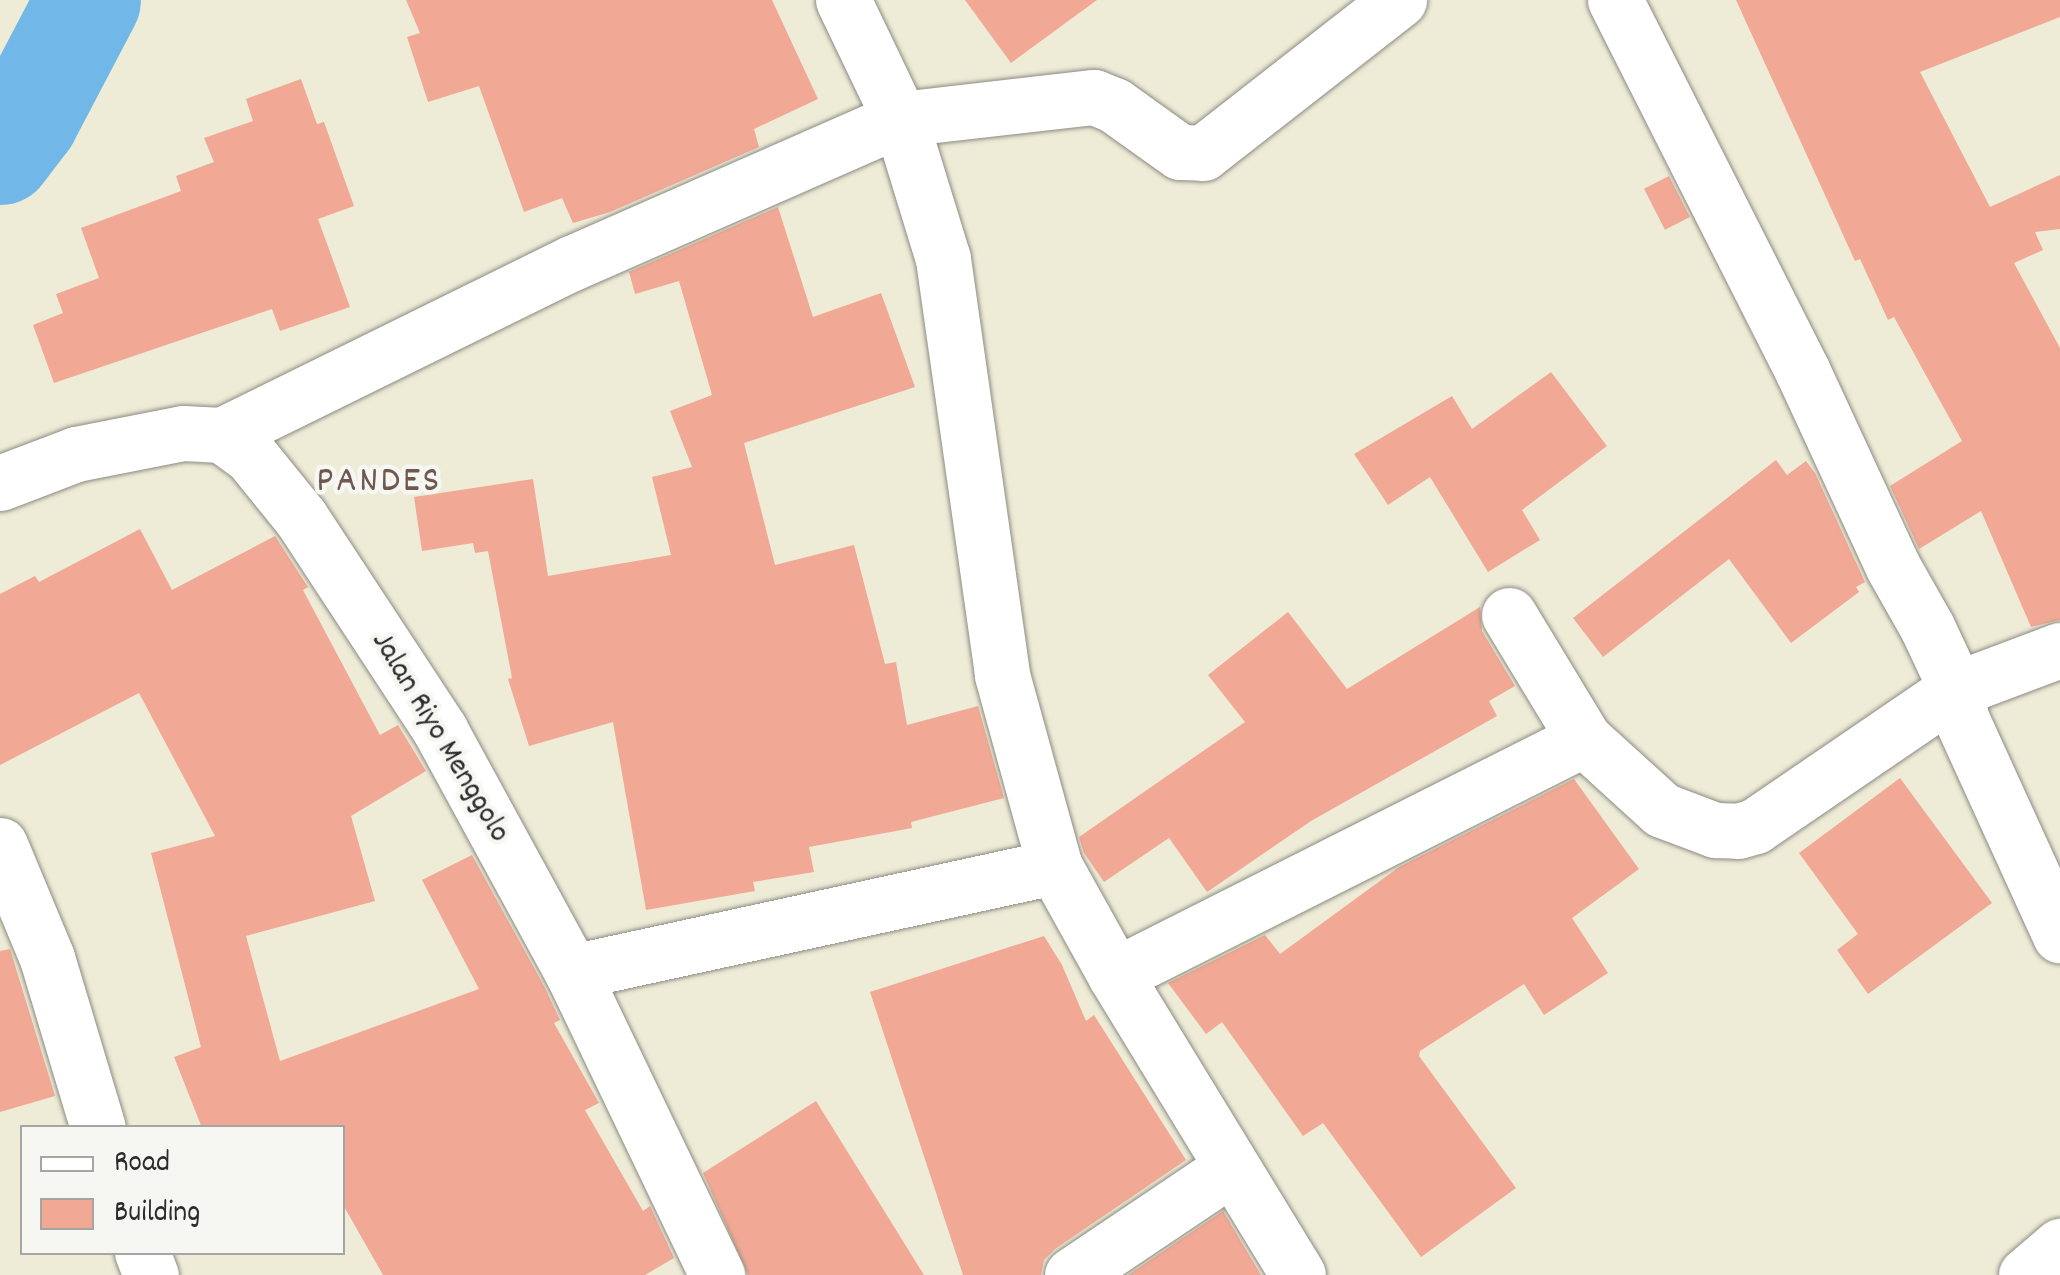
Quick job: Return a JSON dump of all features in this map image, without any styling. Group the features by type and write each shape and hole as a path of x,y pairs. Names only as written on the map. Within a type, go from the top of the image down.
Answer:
{"street":[{"path":"843,0 900,119 943,259 1002,675 1056,866 1115,976 1298,1275"},
{"path":"0,483 76,454 160,436 222,435 572,263 900,119 1094,97 1109,102 1180,152 1204,153 1399,0"},
{"path":"1616,0 1956,689 1961,718 2060,935"},
{"name":"Jalan Riyo Menggolo","path":"222,435 250,455 355,598 440,730 572,972 715,1274"},
{"path":"1509,614 1584,738 1662,810 1715,830 1738,831 1755,826 1956,689 2060,650"},
{"path":"1115,976 1584,738"},
{"path":"0,845 47,958 97,1125"},
{"path":"572,972 1056,866"},
{"path":"1072,1275 1231,1168"},
{"path":"2026,1275 2060,1246"}],"building":[{"path":"406,0 772,0 818,99 754,129 759,147 610,212 573,223 562,198 524,212 479,86 428,102 407,37 420,33"},
{"path":"965,0 1097,0 1011,63"},
{"path":"1736,0 2060,0 2060,17 1920,72 1990,207 2060,175 2060,229 2035,232 2043,250 2014,263 2060,348 2060,620 2031,627 1981,511 1919,549 1890,486 1962,441 1894,317 1888,320 1860,259 1855,261"},
{"path":"301,79 317,124 324,122 354,206 318,219 350,307 280,331 272,309 54,383 33,325 63,313 56,294 99,278 81,228 181,191 176,176 214,162 204,138 253,121 246,99"},
{"path":"1669,176 1690,217 1665,230 1644,189"},
{"path":"778,207 813,317 881,293 915,387 744,443 775,565 854,545 885,664 896,662 907,725 978,706 1004,798 911,822 912,828 809,847 814,872 753,882 755,891 646,910 613,722 529,746 508,679 512,678 488,551 475,553 473,543 422,551 414,497 533,479 548,576 671,555 652,477 692,467 670,411 712,395 679,281 635,294 629,272"},
{"path":"1551,372 1607,446 1522,510 1540,540 1488,572 1430,477 1388,505 1354,454 1452,396 1472,429"},
{"path":"1776,460 1787,475 1806,461 1815,473 1865,582 1856,587 1859,592 1791,643 1729,559 1603,657 1573,618"},
{"path":"140,529 172,590 275,536 308,587 303,590 380,735 398,725 426,771 351,816 375,901 246,936 280,1061 479,989 422,880 472,855 544,986 560,1020 554,1023 599,1103 585,1110 643,1211 650,1206 674,1258 645,1275 383,1275 345,1208 345,1125 201,1125 174,1057 201,1047 151,853 215,836 139,693 0,765 0,594 35,576 39,582"},
{"path":"1480,607 1482,631 1515,686 1489,701 1497,716 1311,821 1207,892 1169,838 1104,882 1084,853 1079,837 1245,722 1208,675 1288,612 1347,689"},
{"path":"1900,778 1992,903 1868,994 1837,950 1858,934 1799,853"},
{"path":"1574,779 1639,869 1572,918 1608,973 1544,1015 1524,984 1420,1051 1419,1056 1516,1188 1421,1257 1323,1123 1303,1136 1222,1022 1206,1034 1168,983 1265,935 1280,954 1399,867"},
{"path":"1044,936 1062,965 1086,1021 1094,1015 1186,1160 1055,1249 1044,1260 1041,1275 963,1275 870,992"},
{"path":"10,949 55,1096 0,1112 0,951"},
{"path":"816,1101 924,1275 748,1275 703,1173"},
{"path":"1223,1211 1261,1275 1128,1275"}],"waterway":[{"path":"0,152 26,118 88,0"}],"district":[{"name":"PANDES","path":"379,483"}]}
